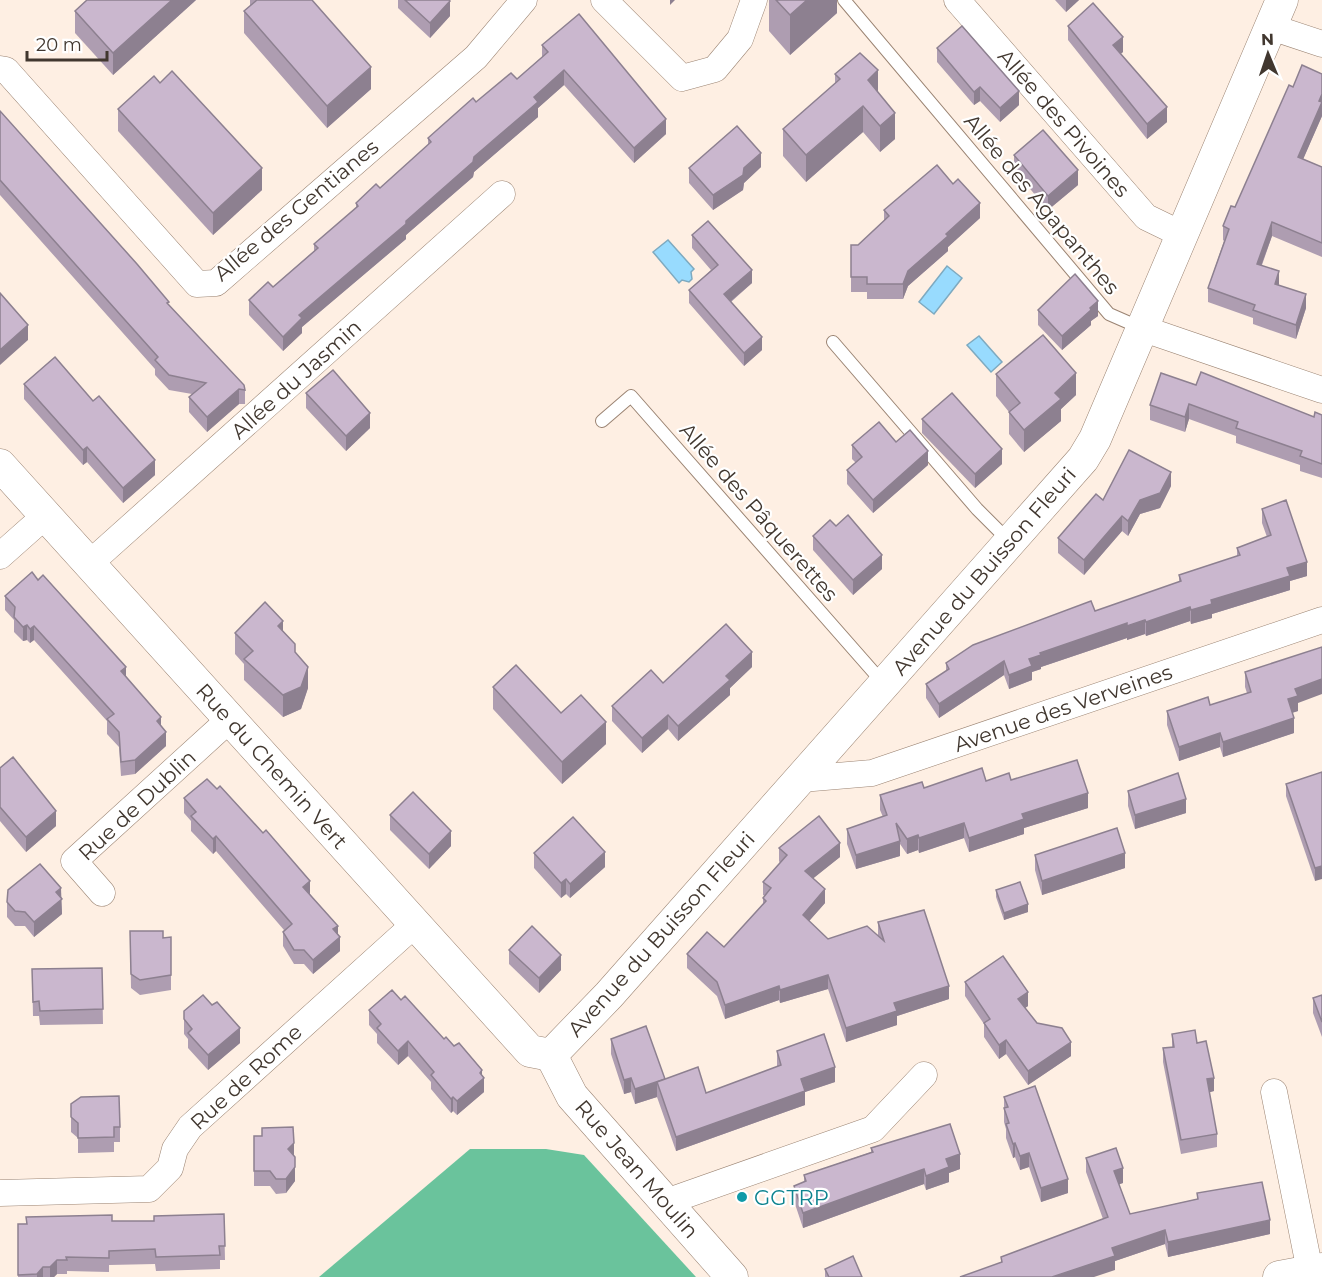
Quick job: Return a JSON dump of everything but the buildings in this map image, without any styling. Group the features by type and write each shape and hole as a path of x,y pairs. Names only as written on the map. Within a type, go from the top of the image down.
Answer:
{"street":[{"name":"Allée des Gentianes","path":"0,69 6,70 197,284 216,283 476,57 524,0"},
{"path":"604,0 682,78 715,69 740,39 754,0"},
{"name":"Allée des Pivoines","path":"957,0 1146,218 1181,234"},
{"path":"1277,13 1322,44"},
{"name":"Avenue du Buisson Fleuri","path":"551,1055 609,995 1083,459 1095,439 1277,13"},
{"name":"Allée du Jasmin","path":"89,564 502,194"},
{"path":"1141,328 1322,390"},
{"name":"Rue du Chemin Vert","path":"0,465 530,1051 551,1055"},
{"path":"0,556 45,516"},
{"name":"Avenue des Verveines","path":"801,779 872,773 1322,620"},
{"name":"Rue de Dublin","path":"102,893 74,861 230,719"},
{"name":"Rue de Rome","path":"0,1193 150,1189 170,1168 175,1149 190,1127 415,924"},
{"name":"Rue Jean Moulin","path":"551,1055 572,1096 732,1277"},
{"path":"666,1202 873,1129 924,1075"},
{"path":"1274,1092 1316,1270 1279,1277"}],"lane":[{"name":"Allée des Agapanthes","path":"844,0 1109,314 1141,328"},
{"path":"833,342 977,509 1010,542"},
{"name":"Allée des Pâquerettes","path":"602,421 631,396 884,684"}],"green space":[{"path":"470,1149 546,1149 584,1155 696,1277 319,1277"}],"water":[{"path":"668,240 694,269 689,282 682,280 679,283 653,252"},
{"path":"947,266 962,278 934,314 919,302"},
{"path":"979,336 1002,362 991,372 967,345"}],"place":[{"name":"GGTRP","path":"742,1197"}]}
